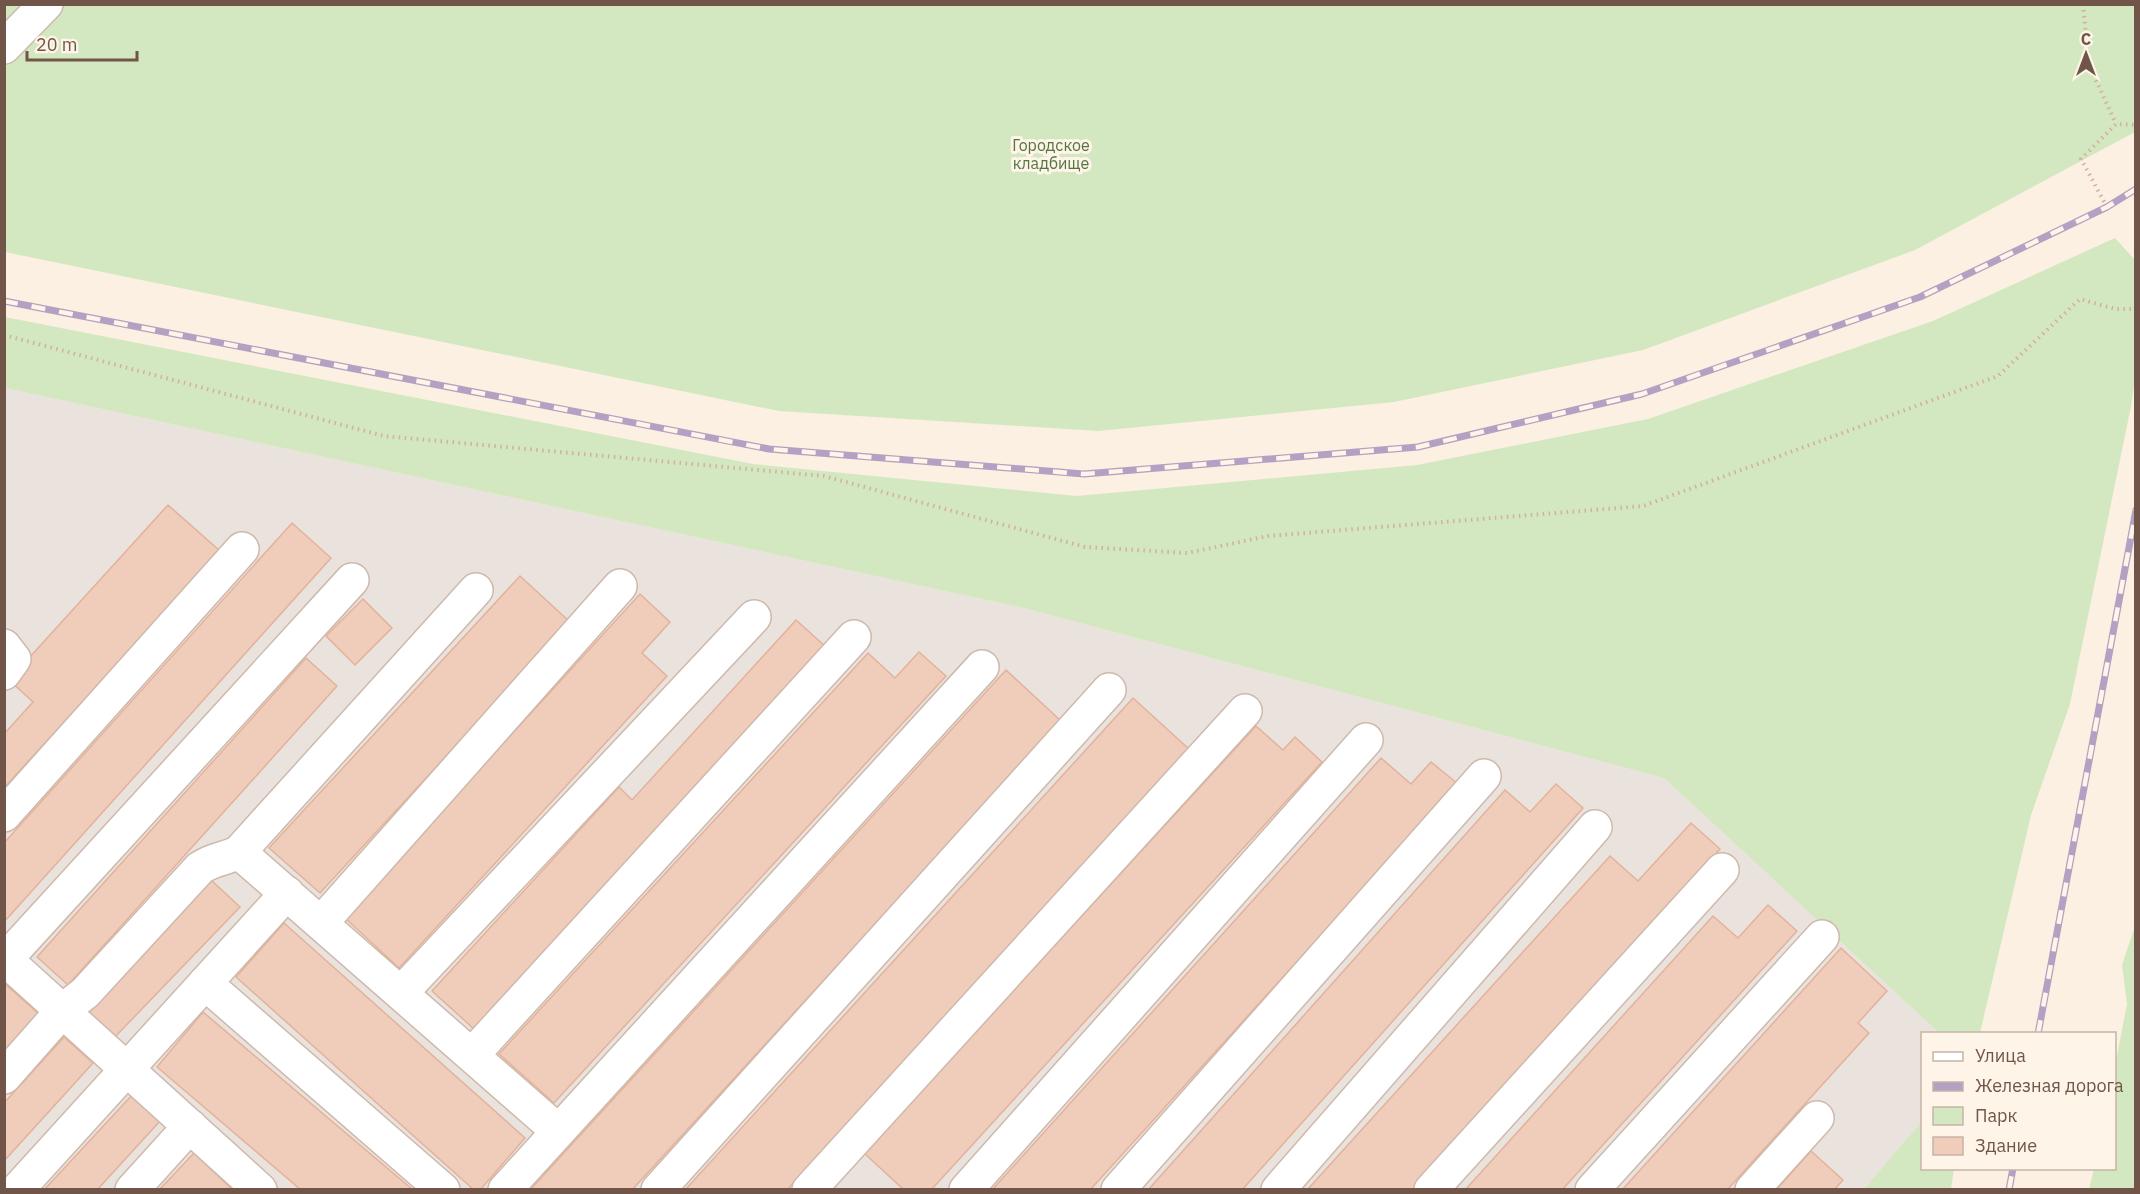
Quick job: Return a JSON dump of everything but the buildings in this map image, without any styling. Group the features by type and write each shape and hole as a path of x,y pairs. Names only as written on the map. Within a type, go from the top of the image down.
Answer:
{"street":[{"path":"4,47 46,4"},
{"path":"4,815 242,549"},
{"path":"260,1190 5,958 352,579"},
{"path":"321,923 620,586"},
{"path":"4,1077 63,1010 85,993 200,868 211,860 227,859 239,852 476,590"},
{"path":"401,993 754,617"},
{"path":"472,1055 855,637"},
{"path":"4,646 14,659 4,673"},
{"path":"505,1190 982,667"},
{"path":"658,1190 1109,690"},
{"path":"809,1190 1245,711"},
{"path":"966,1190 1366,740"},
{"path":"1118,1190 1484,776"},
{"path":"1278,1190 1595,827"},
{"path":"239,852 558,1131"},
{"path":"1431,1190 1722,870"},
{"path":"17,1190 286,893"},
{"path":"1593,1190 1822,937"},
{"path":"205,983 443,1190"},
{"path":"1752,1190 1817,1118"},
{"path":"132,1190 190,1126"}],"path":[{"path":"2083,4 2089,65 2116,124"},
{"path":"2107,207 2081,159 2116,124 2136,125"},
{"path":"4,335 384,436 824,476 1085,547 1187,553 1268,536 1643,506 1998,376 2080,299 2115,309 2136,309"}],"shaded area":[{"path":"5,388 1024,608 1664,778 1938,1032 1921,1032 1921,1122 1864,1189 5,1190"}],"green space":[{"name":"Городское кладбище","path":"4,5 2135,5 2135,132 1915,250 1643,350 1394,402 1098,431 779,411 5,252"},
{"path":"2115,238 2135,260 2135,379 2131,406 2070,704 2031,815 1980,1032 1938,1032 1664,778 1024,608 5,388 5,317 753,464 1077,496 1417,465 1648,419 1933,321"},
{"path":"2135,926 2135,1189 2089,1189 2094,1170 2116,1170 2116,1061 2127,1004 2122,965"},
{"path":"1921,1122 1921,1170 1954,1170 1951,1189 1864,1189"}],"railway":[{"path":"4,301 769,449 1084,474 1418,447 1642,394 1920,297 2107,207 2136,189"},
{"path":"2038,1032 2136,510"},
{"path":"2009,1190 2013,1170"}]}
